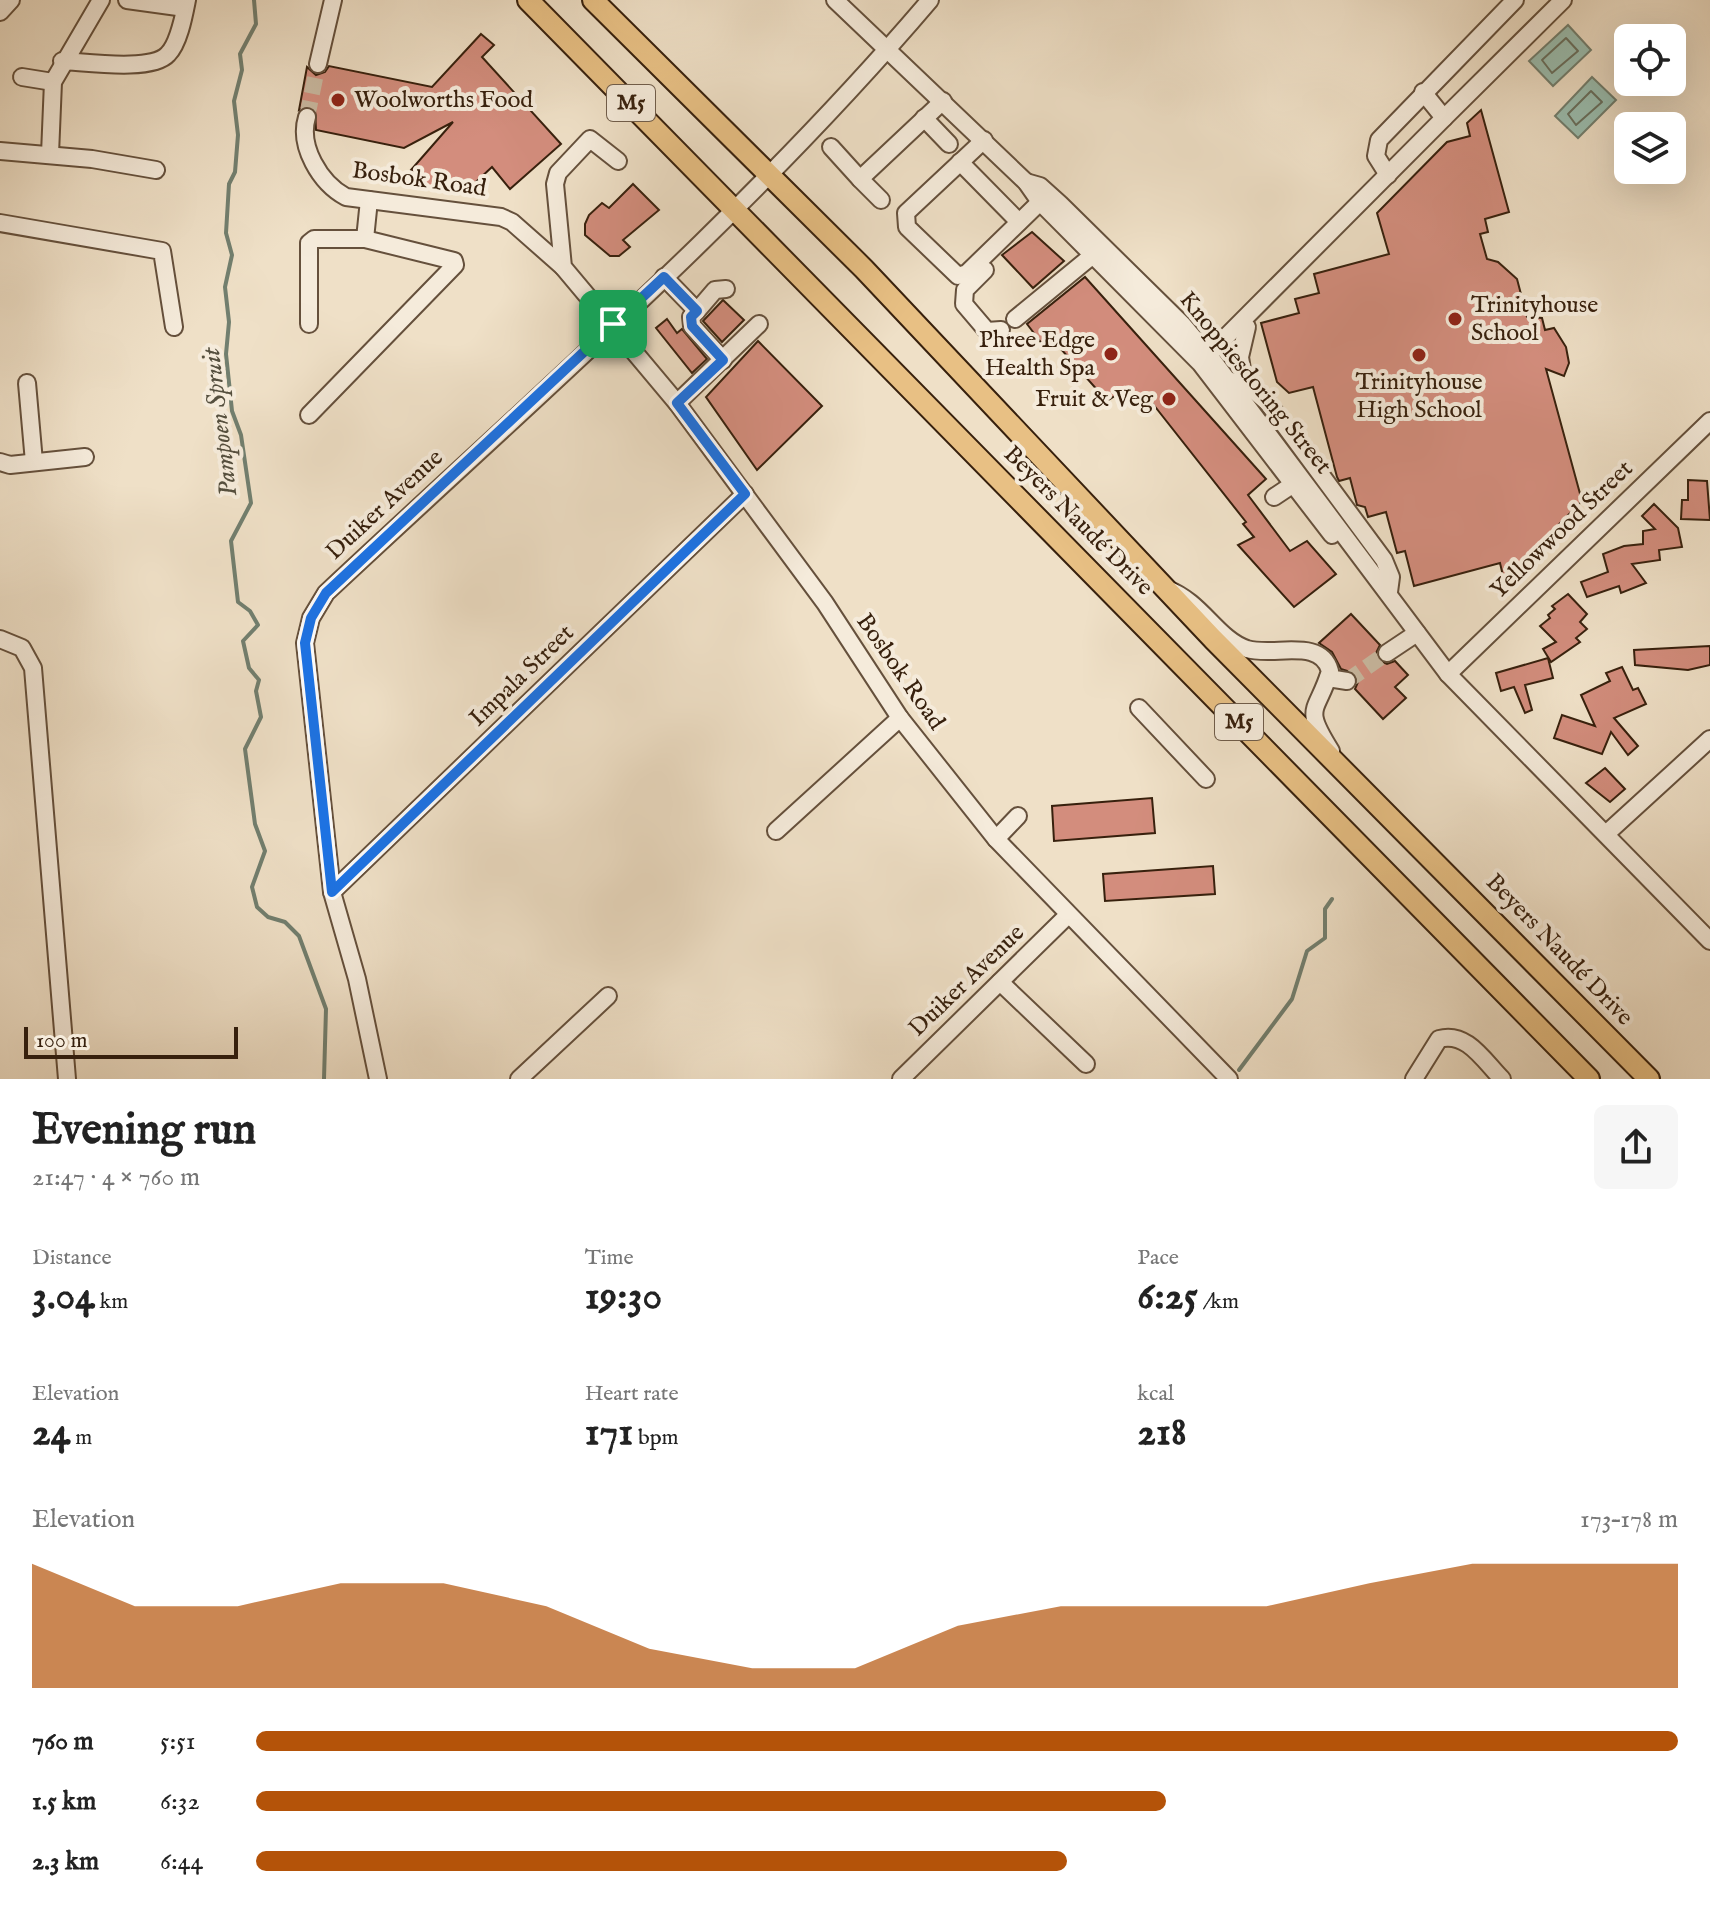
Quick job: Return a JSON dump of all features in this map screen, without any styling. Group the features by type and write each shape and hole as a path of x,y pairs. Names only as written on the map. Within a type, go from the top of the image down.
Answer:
{"main road":[{"name":"Beyers Naudé Drive","path":"528,0 1589,1079"},
{"name":"Beyers Naudé Drive","path":"593,0 875,281 1166,588 1649,1079"}],"street":[{"path":"0,12 11,0"},
{"path":"50,154 53,82 62,61 101,0"},
{"path":"62,61 143,64 165,57 172,51 186,4 127,0"},
{"path":"318,64 333,0"},
{"name":"Knoppiesdoring Street","path":"835,0 984,140 1026,182 1040,202 1098,250"},
{"name":"Duiker Avenue","path":"378,1079 357,979 332,892 305,643 311,618 326,593 664,277 889,48 930,0"},
{"path":"1388,175 1376,156 1376,145 1423,92 1515,0"},
{"path":"1207,363 1280,283 1563,0"},
{"path":"22,77 53,82"},
{"path":"1423,92 1444,118"},
{"path":"860,179 943,101"},
{"name":"Bosbok Road","path":"307,117 302,133 322,175 346,197 501,217 512,222 563,267 677,403 825,603 900,718 996,839 1067,916 1229,1079"},
{"path":"924,118 949,144"},
{"path":"563,267 555,184 558,173 590,139 618,161"},
{"path":"984,140 906,213 907,227 958,276 967,273 1017,231"},
{"path":"831,147 881,200"},
{"path":"0,151 50,154 156,170"},
{"path":"960,162 1017,231"},
{"name":"Knoppiesdoring Street","path":"1026,182 1040,186 1207,363 1382,596 1390,596 1448,674 1710,941"},
{"path":"365,239 369,200"},
{"path":"1040,202 963,295 965,308 982,327 991,333 1008,325 1098,250"},
{"path":"0,223 162,251 174,327"},
{"path":"309,324 309,243 319,237 365,239 452,259 455,265 309,415"},
{"path":"664,277 697,311"},
{"path":"1207,363 1268,306 1280,283"},
{"path":"723,360 692,326 691,317 715,290 726,289"},
{"path":"677,403 759,324"},
{"path":"1247,327 1237,381 1268,403 1384,560 1391,577 1390,596"},
{"name":"Knoppiesdoring Street","path":"1207,363 1237,381 1298,482"},
{"path":"27,383 34,462"},
{"name":"Yellowwood Street","path":"1448,674 1708,428"},
{"path":"0,462 85,457"},
{"path":"1274,497 1298,482"},
{"name":"Impala Street","path":"332,892 745,494"},
{"path":"1166,588 1190,599 1243,647 1273,654 1318,652 1330,667 1328,678 1315,701 1313,715 1340,764"},
{"path":"1387,653 1417,633"},
{"path":"0,639 22,648 33,668 67,1079"},
{"path":"1328,678 1347,681"},
{"path":"1139,708 1206,779"},
{"path":"776,831 900,718"},
{"path":"1606,834 1710,739"},
{"path":"996,839 1018,816"},
{"name":"Duiker Avenue","path":"901,1079 1067,916"},
{"path":"1000,982 1086,1064"},
{"path":"519,1079 608,996"},
{"path":"1414,1079 1439,1039 1452,1035 1463,1039 1502,1079"}],"water":[{"path":"1568,25 1591,50 1553,86 1529,61"},
{"path":"1592,77 1616,100 1578,138 1555,116"}],"building":[{"path":"481,34 494,45 482,57 561,144 510,189 492,167 464,193 429,188 411,170 453,122 404,148 316,130 315,109 308,106 299,110 307,67 316,75 325,72 329,66 432,87"},
{"name":"Trinityhouse High School","path":"1481,110 1509,212 1485,219 1488,232 1480,234 1487,259 1498,262 1517,279 1527,317 1542,318 1545,330 1554,328 1566,347 1569,363 1564,376 1546,369 1582,501 1504,580 1500,563 1414,586 1405,551 1397,553 1386,512 1368,517 1365,507 1357,505 1350,478 1339,481 1313,387 1289,393 1277,382 1261,323 1299,313 1295,299 1319,293 1314,274 1389,254 1377,213 1447,142 1470,136 1467,123"},
{"path":"633,184 659,210 623,240 630,247 619,256 610,256 585,235 585,224 589,215 602,203 609,208"},
{"path":"1032,232 1064,261 1033,288 1002,255"},
{"path":"1085,277 1266,479 1248,495 1290,551 1307,541 1336,574 1294,607 1238,545 1254,537 1243,524 1246,522 1149,399 1124,390 1107,401 1053,340 1043,345 1027,324"},
{"path":"723,300 744,320 722,342 703,321"},
{"path":"667,319 677,333 682,329 707,359 692,373 656,328"},
{"path":"758,341 822,406 757,470 706,397"},
{"path":"1688,480 1707,481 1710,520 1681,519 1682,500 1688,500"},
{"path":"1654,504 1678,528 1682,547 1659,550 1660,560 1632,564 1646,583 1621,593 1619,586 1587,597 1581,582 1608,572 1603,554 1624,546 1643,544 1643,531 1655,529 1642,516"},
{"path":"1568,594 1587,614 1580,622 1587,629 1576,638 1580,642 1551,662 1543,649 1556,642 1540,626 1550,618 1548,615 1555,609 1552,606"},
{"path":"1351,614 1380,645 1376,653 1378,660 1387,664 1395,661 1408,675 1395,687 1406,698 1383,719 1355,689 1358,682 1354,673 1341,669 1332,652 1319,643"},
{"path":"1710,646 1710,665 1688,670 1635,665 1634,650"},
{"path":"1548,658 1553,678 1525,685 1532,710 1525,713 1514,687 1501,691 1496,673"},
{"path":"1622,667 1633,690 1638,688 1646,704 1614,718 1638,746 1628,755 1611,732 1602,754 1554,738 1562,715 1595,726 1581,695 1610,681 1606,673"},
{"path":"1605,768 1625,789 1610,802 1586,783"},
{"path":"1152,798 1155,833 1054,841 1052,806"},
{"path":"1213,866 1215,894 1105,901 1103,874"}],"waterway":[{"name":"Pampoen Spruit","path":"254,0 256,24 240,54 242,70 234,101 238,135 235,172 229,184 226,233 232,255 225,287 229,322 226,354 232,411 241,435 251,503 231,541 238,602 250,611 258,625 243,641 249,668 259,680 256,691 261,717 245,749 255,824 265,851 252,887 257,907 268,917 285,922 299,936 326,1009 324,1079"},
{"name":"Pampoen Spruit","path":"1239,1070 1292,999 1307,951 1325,938 1325,909 1332,899"}],"tunnel":[{"path":"307,117 318,64"},
{"path":"1347,681 1387,653"}],"place":[{"name":"Woolworths Food","path":"338,100"},
{"name":"Trinityhouse School","path":"1455,319"},
{"name":"Phree Edge Health Spa","path":"1111,354"},
{"name":"Trinityhouse High School","path":"1419,355"},
{"name":"Fruit & Veg","path":"1169,399"}],"route":[{"path":"664,277 697,311 691,317 692,326 723,360 677,403 745,494 332,892 305,643 311,618 326,593 613,324 664,277"}]}
